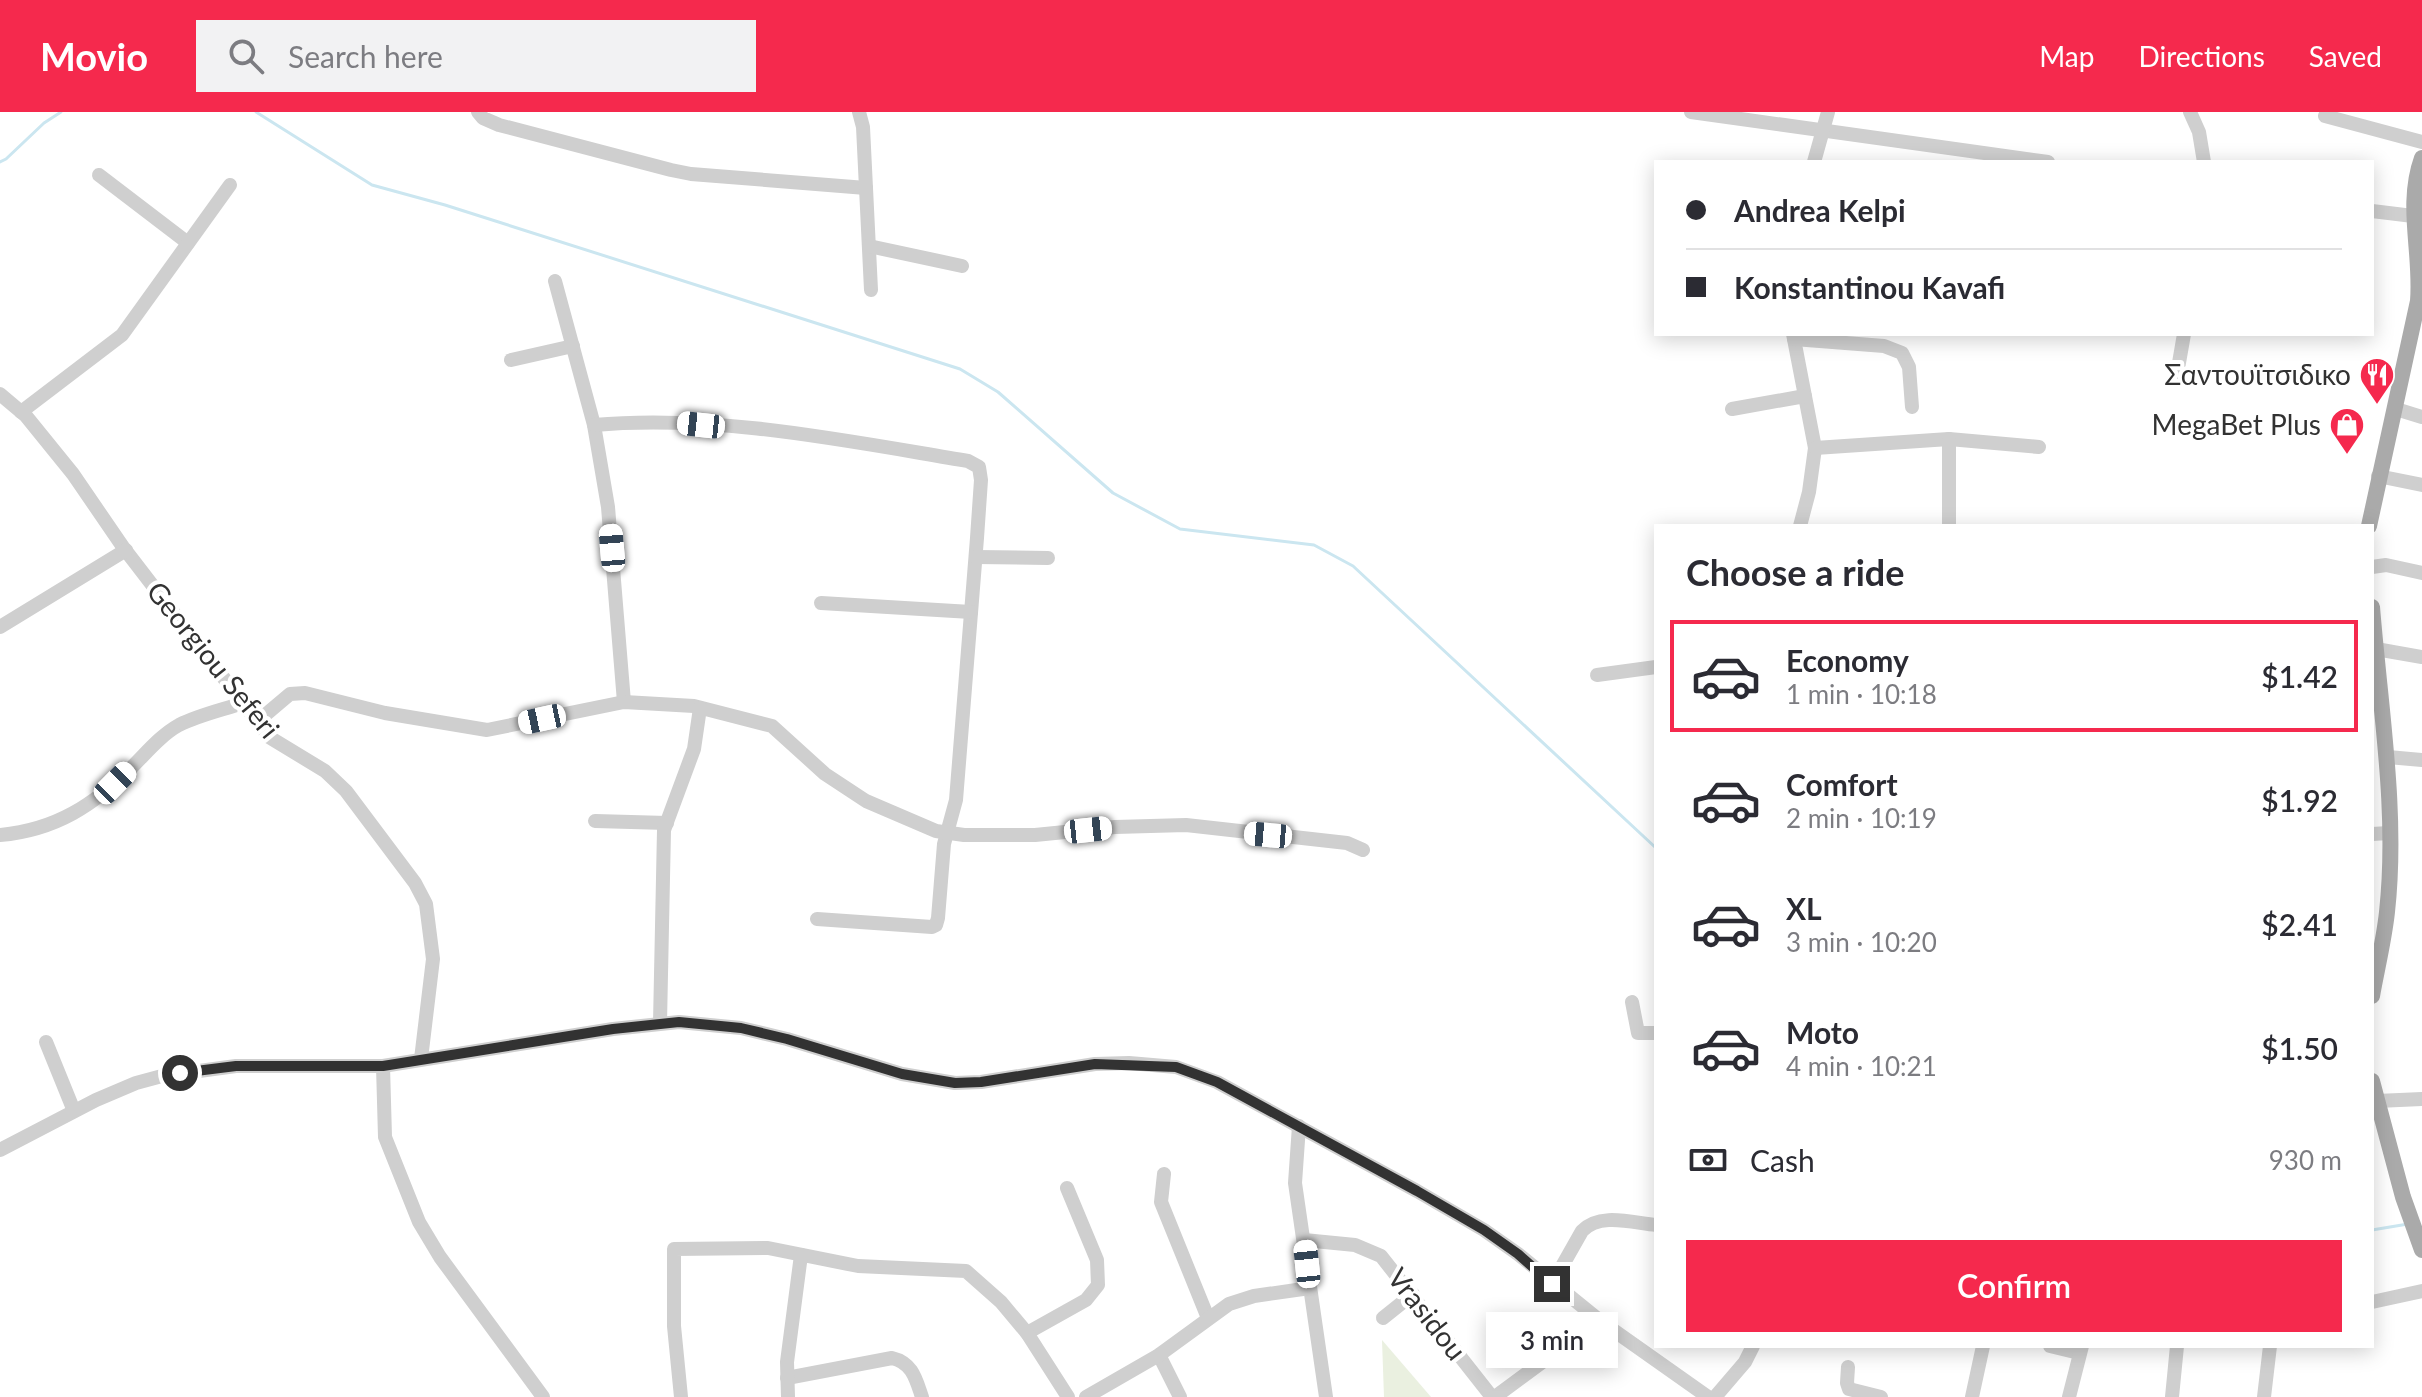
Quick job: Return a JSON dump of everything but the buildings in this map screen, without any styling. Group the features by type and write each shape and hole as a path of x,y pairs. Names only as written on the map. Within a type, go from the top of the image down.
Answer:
{"main road":[{"path":"2369,524 2419,291 2419,235 2413,216 2422,158"},
{"path":"2374,628 2388,757 2380,833 2387,913 2376,957"},
{"path":"2374,1089 2403,1197 2422,1250"}],"street":[{"path":"478,112 483,118 499,125 691,174 866,188"},
{"path":"859,112 864,120 871,290"},
{"path":"1691,112 2032,160"},
{"path":"1815,160 1828,112"},
{"path":"2190,112 2199,132 2204,160"},
{"path":"2325,116 2422,142"},
{"path":"99,175 188,243"},
{"path":"21,412 122,335 230,185"},
{"path":"2374,211 2413,216"},
{"path":"869,246 962,266"},
{"path":"555,281 594,425 608,507 624,702"},
{"path":"1801,524 1815,448 1793,336 1884,346 1902,353 1909,367 1912,407"},
{"path":"2176,380 2184,336"},
{"path":"511,360 573,346"},
{"name":"Georgiou Seferi","path":"0,394 21,412 73,474 126,550 269,737 325,771 346,791 415,883 426,904 433,959 421,1059"},
{"path":"1732,409 1805,396"},
{"path":"2396,409 2422,417"},
{"path":"594,425 671,421 812,436 975,463 979,467 981,480 976,557 956,800 947,833 936,925 926,927 817,919"},
{"path":"1815,448 1949,439 2039,447"},
{"path":"1949,439 1949,524"},
{"path":"2378,476 2422,485"},
{"path":"0,627 126,550"},
{"path":"976,557 1048,558"},
{"path":"2374,567 2386,565 2422,573"},
{"path":"821,603 971,612"},
{"path":"2376,649 2422,657"},
{"path":"1597,675 1654,667"},
{"path":"257,722 290,694 305,693 385,713 487,730 624,702 700,708 772,726 825,774 866,801 936,831 964,835 1035,835 1115,827 1186,825 1347,843 1363,850"},
{"path":"0,835 28,832 53,824 89,804 178,726 243,703"},
{"path":"660,1023 664,830 694,749 700,708"},
{"path":"2388,757 2422,760"},
{"path":"595,821 667,823"},
{"path":"1632,1002 1638,1033 1654,1033"},
{"path":"0,1150 136,1083 197,1070 236,1066 383,1066 660,1023 690,1022 741,1028 902,1074 955,1083 981,1082 1095,1064 1176,1067 1217,1082 1484,1230 1599,1320 1708,1397"},
{"path":"46,1042 74,1111"},
{"path":"383,1066 385,1137 419,1222 440,1257 543,1397"},
{"path":"2377,1101 2422,1099"},
{"path":"1299,1126 1295,1183 1326,1397"},
{"path":"1164,1174 1161,1202 1208,1318"},
{"path":"1027,1333 1086,1300 1098,1285 1097,1260 1067,1188"},
{"path":"1552,1284 1589,1224 1606,1220 1654,1225"},
{"name":"Vrasidou","path":"1304,1240 1355,1245 1373,1251 1389,1263 1493,1397"},
{"path":"681,1397 674,1326 674,1249 768,1248 858,1266 966,1271 1001,1302 1027,1333 1068,1397"},
{"path":"788,1397 787,1378 801,1255"},
{"path":"1086,1397 1159,1355 1208,1318 1241,1299 1310,1288"},
{"path":"2374,1302 2422,1291"},
{"path":"1383,1318 1413,1294"},
{"path":"1493,1397 1599,1320"},
{"path":"1715,1397 1745,1362 1752,1348"},
{"path":"1972,1397 1983,1348"},
{"path":"2172,1397 2177,1348"},
{"path":"2264,1397 2270,1348"},
{"path":"2069,1397 2080,1349"},
{"path":"1159,1355 1180,1397"},
{"path":"787,1378 892,1358 911,1369 922,1397"},
{"path":"1848,1367 1849,1389 1881,1397"}],"green space":[{"path":"1382,1340 1431,1397 1384,1397"}],"waterway":[{"path":"0,162 61,112"},
{"path":"256,112 372,185 445,205 960,369 998,392 1113,493 1180,529 1314,545 1353,566 1654,846"},
{"path":"2374,1230 2408,1224"}],"place":[{"name":"Σαντουϊτσιδικο","path":"2377,406"},
{"name":"MegaBet Plus","path":"2347,456"}],"route":[{"path":"180,1073 236,1066 383,1066 613,1029 679,1022 741,1028 902,1074 955,1083 981,1082 1095,1064 1176,1067 1217,1082 1417,1191 1484,1230 1552,1284"}]}
